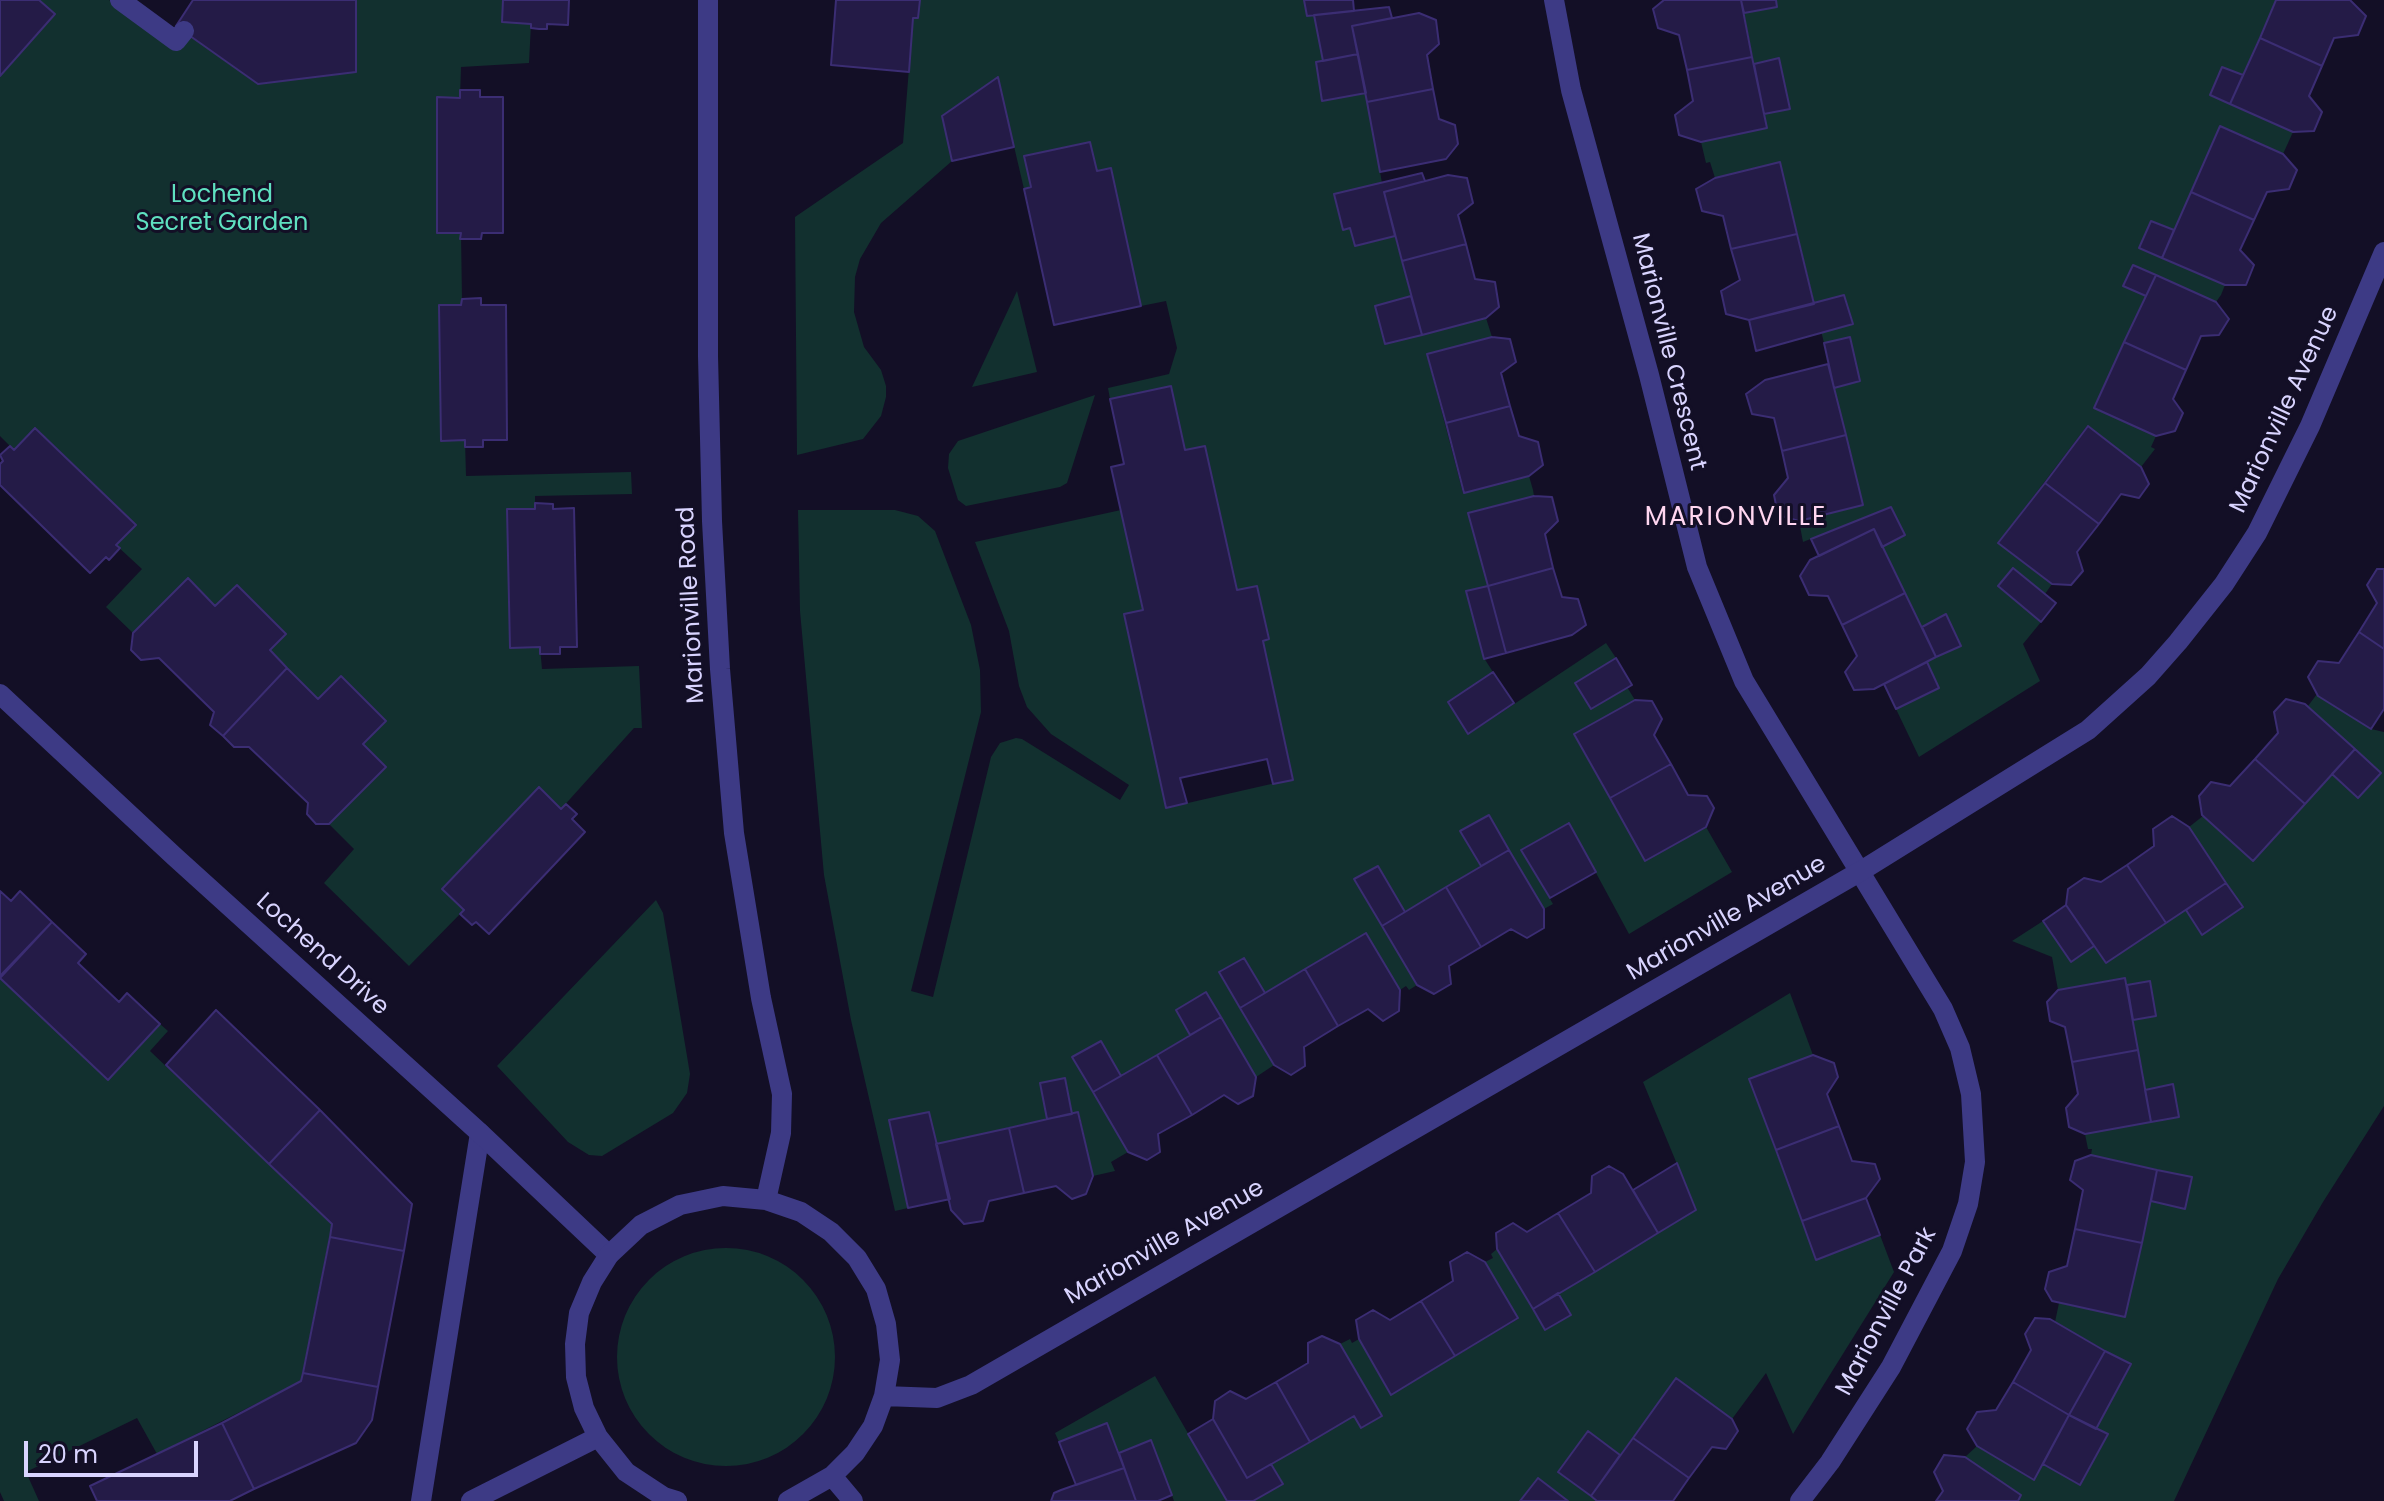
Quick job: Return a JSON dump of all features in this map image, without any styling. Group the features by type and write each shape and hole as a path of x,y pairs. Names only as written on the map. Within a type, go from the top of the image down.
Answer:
{"street":[{"path":"120,0 176,41 184,31"},
{"name":"Marionville Road","path":"708,0 708,340 712,521 720,669 734,833 761,998 782,1094 781,1133 766,1200"},
{"name":"Marionville Crescent","path":"1554,0 1571,90 1649,375 1697,567 1744,681 1861,871"},
{"name":"Marionville Avenue","path":"884,1396 937,1398 971,1385 1861,871 2088,730 2148,676 2224,584 2273,504 2310,426 2384,252"},
{"name":"Lochend Drive","path":"0,694 609,1255"},
{"name":"Marionville Park","path":"1800,1501 1830,1462 1891,1367 1936,1283 1963,1223 1975,1162 1971,1094 1954,1031 1861,871"},
{"path":"421,1501 480,1133"},
{"path":"677,1501 664,1497 626,1472 598,1437 584,1408 576,1377 575,1344 579,1313 592,1282 609,1255 641,1225 680,1205 723,1196 766,1200 801,1212 831,1232 857,1258 876,1289 886,1324 890,1360 884,1396 873,1426 855,1453 832,1476 788,1501"},
{"path":"471,1501 598,1437"},
{"path":"832,1476 853,1501"}],"green space":[{"name":"Lochend Secret Garden","path":"39,0 109,0 167,41 176,26 356,72 356,0 503,0 502,22 531,24 529,63 461,67 460,98 437,98 437,232 461,233 462,299 461,305 439,306 441,440 465,440 466,476 631,472 632,494 535,496 535,509 508,510 510,648 540,647 542,669 639,666 642,728 634,728 561,809 538,788 442,888 464,910 409,966 324,883 354,849 329,824 386,767 363,744 386,721 341,676 318,699 270,650 286,634 237,585 215,606 188,579 133,633 106,607 142,569 116,545 136,525 36,428 14,450 0,436 0,76 55,14"},
{"path":"920,0 1304,0 1307,16 1314,15 1323,61 1316,63 1322,101 1366,93 1382,183 1334,195 1343,229 1350,228 1355,246 1395,236 1411,296 1375,306 1385,344 1486,318 1492,337 1427,355 1463,493 1529,476 1533,490 1534,496 1469,514 1488,586 1466,592 1484,658 1493,672 1448,703 1469,734 1606,643 1616,658 1575,683 1591,709 1627,687 1635,700 1574,734 1645,861 1706,827 1732,872 1629,934 1569,823 1521,850 1553,904 1544,909 1488,815 1461,832 1481,866 1405,912 1378,866 1354,879 1417,985 1409,990 1406,986 1400,990 1366,933 1265,993 1243,958 1219,973 1274,1065 1256,1077 1206,992 1176,1010 1190,1035 1121,1076 1101,1041 1073,1057 1128,1152 1111,1162 1115,1171 1093,1176 1079,1113 1072,1114 1064,1078 1040,1083 1047,1119 936,1144 929,1112 889,1120 908,1208 895,1211 851,1020 824,875 800,611 798,510 895,510 918,516 935,531 971,625 980,670 981,712 911,991 933,997 991,757 1000,743 1022,739 1120,800 1129,785 1051,734 1027,707 1019,686 1009,631 975,542 1121,510 1143,610 1124,615 1166,808 1293,779 1263,641 1268,639 1237,590 1205,447 1185,450 1171,386 1110,399 1108,388 1169,374 1177,348 1166,301 1141,306 1111,169 1024,189 998,78 942,116 952,161 881,223 860,259 855,277 854,312 864,347 881,370 886,386 881,416 863,439 797,455 795,217 903,143 913,18 918,17"},
{"path":"1776,0 2276,0 2243,75 2222,67 2210,94 2293,132 2283,154 2220,126 2174,230 2151,221 2140,247 2225,285 2221,295 2216,302 2133,265 2124,286 2146,296 2156,436 2151,447 2155,449 2141,467 2087,426 1998,543 2052,584 2045,594 2013,568 1998,586 2041,622 2023,644 2040,681 1919,757 1896,709 1939,688 1927,662 1961,645 1946,615 1922,627 1882,547 1905,535 1891,507 1803,542 1799,521 1863,504 1834,388 1860,381 1850,338 1824,343 1780,162 1715,178 1710,162 1706,163 1701,142 1767,128 1764,114 1790,109 1779,59 1754,64 1744,13 1776,7"},
{"path":"1017,291 1037,372 972,387"},
{"path":"1095,395 1067,483 966,506 958,500 948,468 949,454 958,441"},
{"path":"2317,694 2371,729 2384,732 2384,1106 2278,1279 2174,1501 2018,1501 2021,1495 1965,1457 1977,1446 2033,1480 2043,1464 2081,1484 2108,1434 2096,1429 2131,1365 2055,1322 2059,1303 2125,1317 2151,1201 2185,1208 2191,1177 2091,1155 2092,1149 2088,1149 2085,1134 2179,1117 2173,1085 2145,1090 2133,1020 2156,1016 2150,981 2127,985 2125,978 2058,990 2052,957 2012,941 2043,921 2071,961 2094,946 2186,910 2202,935 2242,908 2189,827 2203,816 2253,861 2332,774 2358,798 2381,773 2308,706"},
{"path":"656,900 663,913 690,1074 687,1093 673,1113 602,1156 589,1155 568,1142 497,1066"},
{"path":"0,978 108,1080 160,1024 168,1031 150,1051 332,1224 301,1381 157,1454 137,1418 26,1472 39,1501 4,1501 0,1492"},
{"path":"1790,993 1813,1055 1749,1079 1816,1259 1880,1235 1894,1272 1793,1434 1766,1373 1732,1419 1676,1379 1620,1455 1588,1431 1558,1472 1597,1501 1253,1501 1283,1484 1271,1464 1354,1416 1362,1428 1382,1416 1340,1344 1359,1339 1392,1394 1518,1319 1485,1262 1493,1258 1491,1254 1497,1249 1546,1330 1571,1315 1558,1293 1696,1210 1643,1082"},
{"path":"726,1248 768,1256 787,1266 803,1280 817,1296 827,1315 835,1357 827,1399 817,1418 803,1434 787,1448 768,1458 726,1466 684,1458 665,1448 649,1434 635,1418 625,1399 617,1357 625,1315 635,1296 649,1280 665,1266 684,1256"},
{"path":"1155,1376 1227,1501 1174,1501 1151,1440 1119,1453 1107,1423 1059,1442 1055,1433"}],"building":[{"path":"0,0 39,0 55,14 0,76"},
{"path":"193,0 356,0 356,72 258,84 176,26"},
{"path":"503,0 569,0 568,25 547,24 547,29 539,29 531,28 531,24 502,22"},
{"path":"836,0 920,0 918,18 913,18 909,72 831,65"},
{"path":"1304,0 1353,0 1354,11 1307,16"},
{"path":"1664,0 1741,0 1752,57 1687,70 1679,35 1658,28 1653,9"},
{"path":"1741,0 1776,0 1777,7 1744,13"},
{"path":"2276,0 2350,0 2366,16 2358,35 2334,38 2322,66 2260,38"},
{"path":"1389,7 1392,18 1352,26 1358,54 1323,61 1314,15"},
{"path":"1419,13 1436,20 1439,44 1427,55 1433,89 1367,102 1352,26"},
{"path":"2260,38 2322,66 2309,96 2322,112 2314,131 2293,132 2230,104"},
{"path":"1358,54 1366,93 1322,101 1316,62"},
{"path":"1752,57 1767,128 1701,142 1679,135 1675,115 1693,101 1687,70"},
{"path":"1779,58 1790,109 1764,114 1754,64"},
{"path":"2222,67 2243,75 2230,104 2210,95"},
{"path":"998,77 1014,147 952,161 942,116"},
{"path":"1433,89 1439,119 1455,125 1458,144 1446,159 1380,172 1367,102"},
{"path":"460,90 480,90 480,97 503,97 503,233 482,233 481,239 460,239 461,233 437,233 437,97 460,98"},
{"path":"2220,126 2283,154 2297,170 2289,189 2267,192 2254,220 2191,192"},
{"path":"1090,142 1097,171 1111,168 1141,306 1054,325 1024,189 1031,187 1024,156"},
{"path":"1780,162 1797,234 1731,249 1723,216 1702,211 1696,189 1715,178"},
{"path":"1422,173 1425,181 1384,192 1395,236 1355,246 1350,228 1343,230 1334,194"},
{"path":"1448,175 1467,178 1473,203 1458,215 1466,244 1402,261 1384,192"},
{"path":"2191,192 2254,220 2240,250 2254,265 2246,285 2225,285 2162,258"},
{"path":"2151,221 2174,230 2162,258 2139,248"},
{"path":"1797,234 1814,304 1749,320 1726,314 1721,291 1740,280 1731,249"},
{"path":"1466,244 1475,279 1495,282 1499,307 1486,318 1422,335 1402,261"},
{"path":"2133,265 2156,275 2146,296 2123,286"},
{"path":"2156,275 2216,302 2229,319 2219,335 2201,336 2186,370 2124,342"},
{"path":"1844,295 1853,324 1756,351 1749,320"},
{"path":"1411,296 1422,335 1385,344 1375,306"},
{"path":"481,298 481,305 506,305 507,440 483,440 483,447 465,447 465,440 441,441 439,305 461,305 462,299"},
{"path":"1492,337 1510,339 1516,362 1501,373 1510,406 1446,423 1427,354"},
{"path":"1850,337 1860,381 1834,388 1824,343"},
{"path":"2124,342 2186,370 2173,399 2183,413 2175,431 2156,436 2094,408"},
{"path":"1828,364 1846,435 1782,451 1774,418 1752,414 1746,394 1765,380"},
{"path":"1171,386 1185,450 1205,446 1237,590 1257,586 1269,639 1263,641 1293,780 1273,784 1267,759 1180,778 1187,803 1166,808 1124,614 1143,610 1111,467 1124,464 1110,399"},
{"path":"1510,406 1519,436 1538,442 1543,465 1529,476 1464,493 1446,423"},
{"path":"2088,426 2141,467 2149,484 2139,498 2121,494 2099,524 2045,483"},
{"path":"35,428 136,525 116,545 120,548 109,560 106,557 90,573 0,485 0,464 3,461 0,455 10,446 14,450"},
{"path":"1846,435 1863,505 1799,521 1778,515 1774,495 1788,478 1782,451"},
{"path":"2045,483 2099,524 2077,552 2083,571 2071,585 2052,584 1998,543"},
{"path":"1534,496 1552,497 1558,521 1545,534 1553,568 1488,586 1468,513"},
{"path":"535,503 553,504 553,509 574,508 577,647 560,647 560,654 540,654 540,647 510,648 507,509 535,509"},
{"path":"1891,507 1905,535 1882,547 1874,529 1819,556 1811,539"},
{"path":"1874,529 1905,593 1842,625 1828,596 1809,595 1800,576 1810,560"},
{"path":"1553,568 1562,597 1578,599 1586,625 1572,635 1506,653 1488,586"},
{"path":"2013,568 2056,603 2041,622 1998,586"},
{"path":"2377,569 2384,569 2384,649 2359,632 2377,603 2367,585"},
{"path":"188,578 215,606 237,585 286,634 270,650 287,668 223,736 210,725 214,712 159,658 141,660 131,650 133,633"},
{"path":"1488,586 1506,653 1484,659 1466,591"},
{"path":"1905,593 1936,657 1874,689 1854,690 1845,672 1857,656 1842,625"},
{"path":"1946,614 1961,646 1936,657 1922,627"},
{"path":"2359,632 2384,649 2384,709 2371,729 2318,696 2308,677 2318,661 2339,663"},
{"path":"1616,658 1632,685 1591,709 1575,683"},
{"path":"1927,662 1939,688 1896,709 1884,684"},
{"path":"287,668 318,699 341,676 386,721 363,744 386,767 329,824 316,824 307,814 308,803 249,747 234,747 223,736"},
{"path":"1493,672 1514,703 1468,734 1448,702"},
{"path":"2286,699 2305,704 2355,749 2305,804 2255,759 2278,733 2274,712"},
{"path":"1635,700 1652,701 1662,719 1654,735 1671,764 1610,798 1574,734"},
{"path":"2355,749 2381,773 2358,798 2332,774"},
{"path":"2255,759 2305,804 2253,861 2202,815 2199,796 2211,782 2230,786"},
{"path":"1671,764 1688,795 1707,796 1714,808 1706,827 1645,861 1610,798"},
{"path":"539,787 561,809 566,804 577,814 572,819 585,832 489,934 476,922 472,925 460,914 464,910 442,889"},
{"path":"1489,815 1509,850 1481,866 1460,831"},
{"path":"2172,816 2189,827 2226,883 2166,923 2127,865 2154,846 2153,829"},
{"path":"1569,823 1596,872 1550,898 1521,850"},
{"path":"1509,850 1544,909 1544,928 1527,938 1511,929 1481,947 1446,887"},
{"path":"2127,865 2166,923 2106,963 2066,905 2068,889 2084,878 2101,882"},
{"path":"1378,866 1405,912 1382,926 1354,879"},
{"path":"2226,883 2243,907 2202,935 2186,910"},
{"path":"1446,887 1481,947 1449,966 1451,984 1434,994 1417,985 1382,926"},
{"path":"0,891 11,901 20,891 52,922 0,976"},
{"path":"2066,905 2094,946 2071,962 2043,921"},
{"path":"52,922 86,954 78,963 119,1002 127,993 160,1024 108,1080 0,978"},
{"path":"1366,933 1400,990 1399,1011 1383,1021 1368,1009 1338,1026 1305,969"},
{"path":"1244,958 1265,993 1240,1008 1219,972"},
{"path":"1305,969 1338,1026 1304,1047 1305,1066 1291,1075 1274,1065 1240,1008"},
{"path":"2125,978 2138,1050 2072,1062 2065,1027 2050,1021 2047,1002 2058,990"},
{"path":"2150,981 2156,1016 2133,1020 2127,985"},
{"path":"1206,992 1221,1017 1190,1035 1176,1010"},
{"path":"216,1010 320,1110 269,1164 166,1065"},
{"path":"1221,1017 1256,1077 1253,1096 1238,1104 1224,1095 1192,1115 1157,1055"},
{"path":"1101,1041 1121,1076 1093,1092 1072,1057"},
{"path":"2138,1050 2151,1122 2085,1134 2069,1127 2066,1108 2078,1094 2072,1062"},
{"path":"1157,1055 1192,1115 1158,1134 1160,1152 1147,1160 1128,1152 1093,1092"},
{"path":"1813,1055 1834,1063 1838,1077 1827,1094 1839,1126 1776,1150 1749,1079"},
{"path":"1065,1078 1072,1114 1047,1119 1040,1083"},
{"path":"2173,1084 2179,1117 2151,1122 2145,1090"},
{"path":"320,1110 412,1204 404,1251 330,1237 332,1224 269,1164"},
{"path":"929,1112 950,1199 908,1208 889,1120"},
{"path":"1078,1112 1093,1176 1086,1194 1072,1199 1056,1186 1024,1193 1009,1128"},
{"path":"1839,1126 1852,1161 1875,1164 1880,1179 1866,1198 1802,1221 1776,1150"},
{"path":"1009,1128 1024,1193 989,1201 983,1221 964,1224 951,1210 936,1144"},
{"path":"2091,1155 2157,1170 2142,1243 2075,1229 2083,1190 2070,1180 2075,1161"},
{"path":"1677,1163 1696,1210 1658,1233 1633,1190"},
{"path":"1609,1166 1623,1174 1658,1233 1595,1272 1558,1213 1591,1193 1592,1176"},
{"path":"2157,1170 2192,1177 2185,1209 2151,1201"},
{"path":"1866,1198 1880,1235 1816,1260 1802,1221"},
{"path":"1558,1213 1595,1272 1533,1309 1497,1249 1496,1233 1513,1223 1527,1232"},
{"path":"2075,1229 2142,1243 2125,1317 2052,1301 2045,1289 2049,1272 2067,1266"},
{"path":"330,1237 404,1251 378,1387 303,1373"},
{"path":"1467,1252 1485,1262 1518,1318 1455,1356 1421,1301 1453,1281 1450,1262"},
{"path":"1558,1293 1571,1315 1545,1330 1533,1309"},
{"path":"1421,1301 1455,1356 1391,1395 1359,1339 1356,1320 1373,1310 1390,1320"},
{"path":"2035,1318 2050,1319 2105,1351 2069,1415 2013,1382 2031,1350 2025,1334"},
{"path":"1322,1336 1340,1344 1382,1416 1361,1428 1354,1416 1310,1442 1276,1382 1308,1363 1308,1343"},
{"path":"2105,1351 2131,1364 2096,1429 2069,1415"},
{"path":"303,1373 378,1387 372,1420 356,1443 254,1489 222,1423 301,1381"},
{"path":"1676,1378 1732,1419 1738,1431 1726,1449 1712,1447 1689,1478 1633,1438"},
{"path":"1276,1382 1310,1442 1247,1478 1213,1419 1215,1401 1230,1391 1246,1399"},
{"path":"2013,1382 2069,1415 2034,1480 1977,1446 1967,1429 1977,1412 1996,1410"},
{"path":"2069,1415 2108,1434 2080,1485 2043,1464"},
{"path":"1213,1419 1247,1478 1271,1464 1283,1484 1253,1501 1227,1501 1188,1434"},
{"path":"222,1423 254,1489 230,1501 97,1501 90,1486"},
{"path":"1107,1423 1124,1468 1076,1485 1059,1442"},
{"path":"1588,1431 1620,1455 1591,1496 1558,1472"},
{"path":"1633,1438 1689,1478 1673,1501 1597,1501 1591,1496"},
{"path":"1151,1440 1172,1495 1158,1501 1136,1501 1119,1453"},
{"path":"1944,1455 1965,1457 2021,1495 2018,1501 1936,1501 1943,1491 1934,1472"},
{"path":"1124,1468 1136,1501 1051,1501 1054,1493"},
{"path":"1538,1478 1568,1501 1520,1501"}],"district":[{"name":"MARIONVILLE","path":"1736,518"}]}
